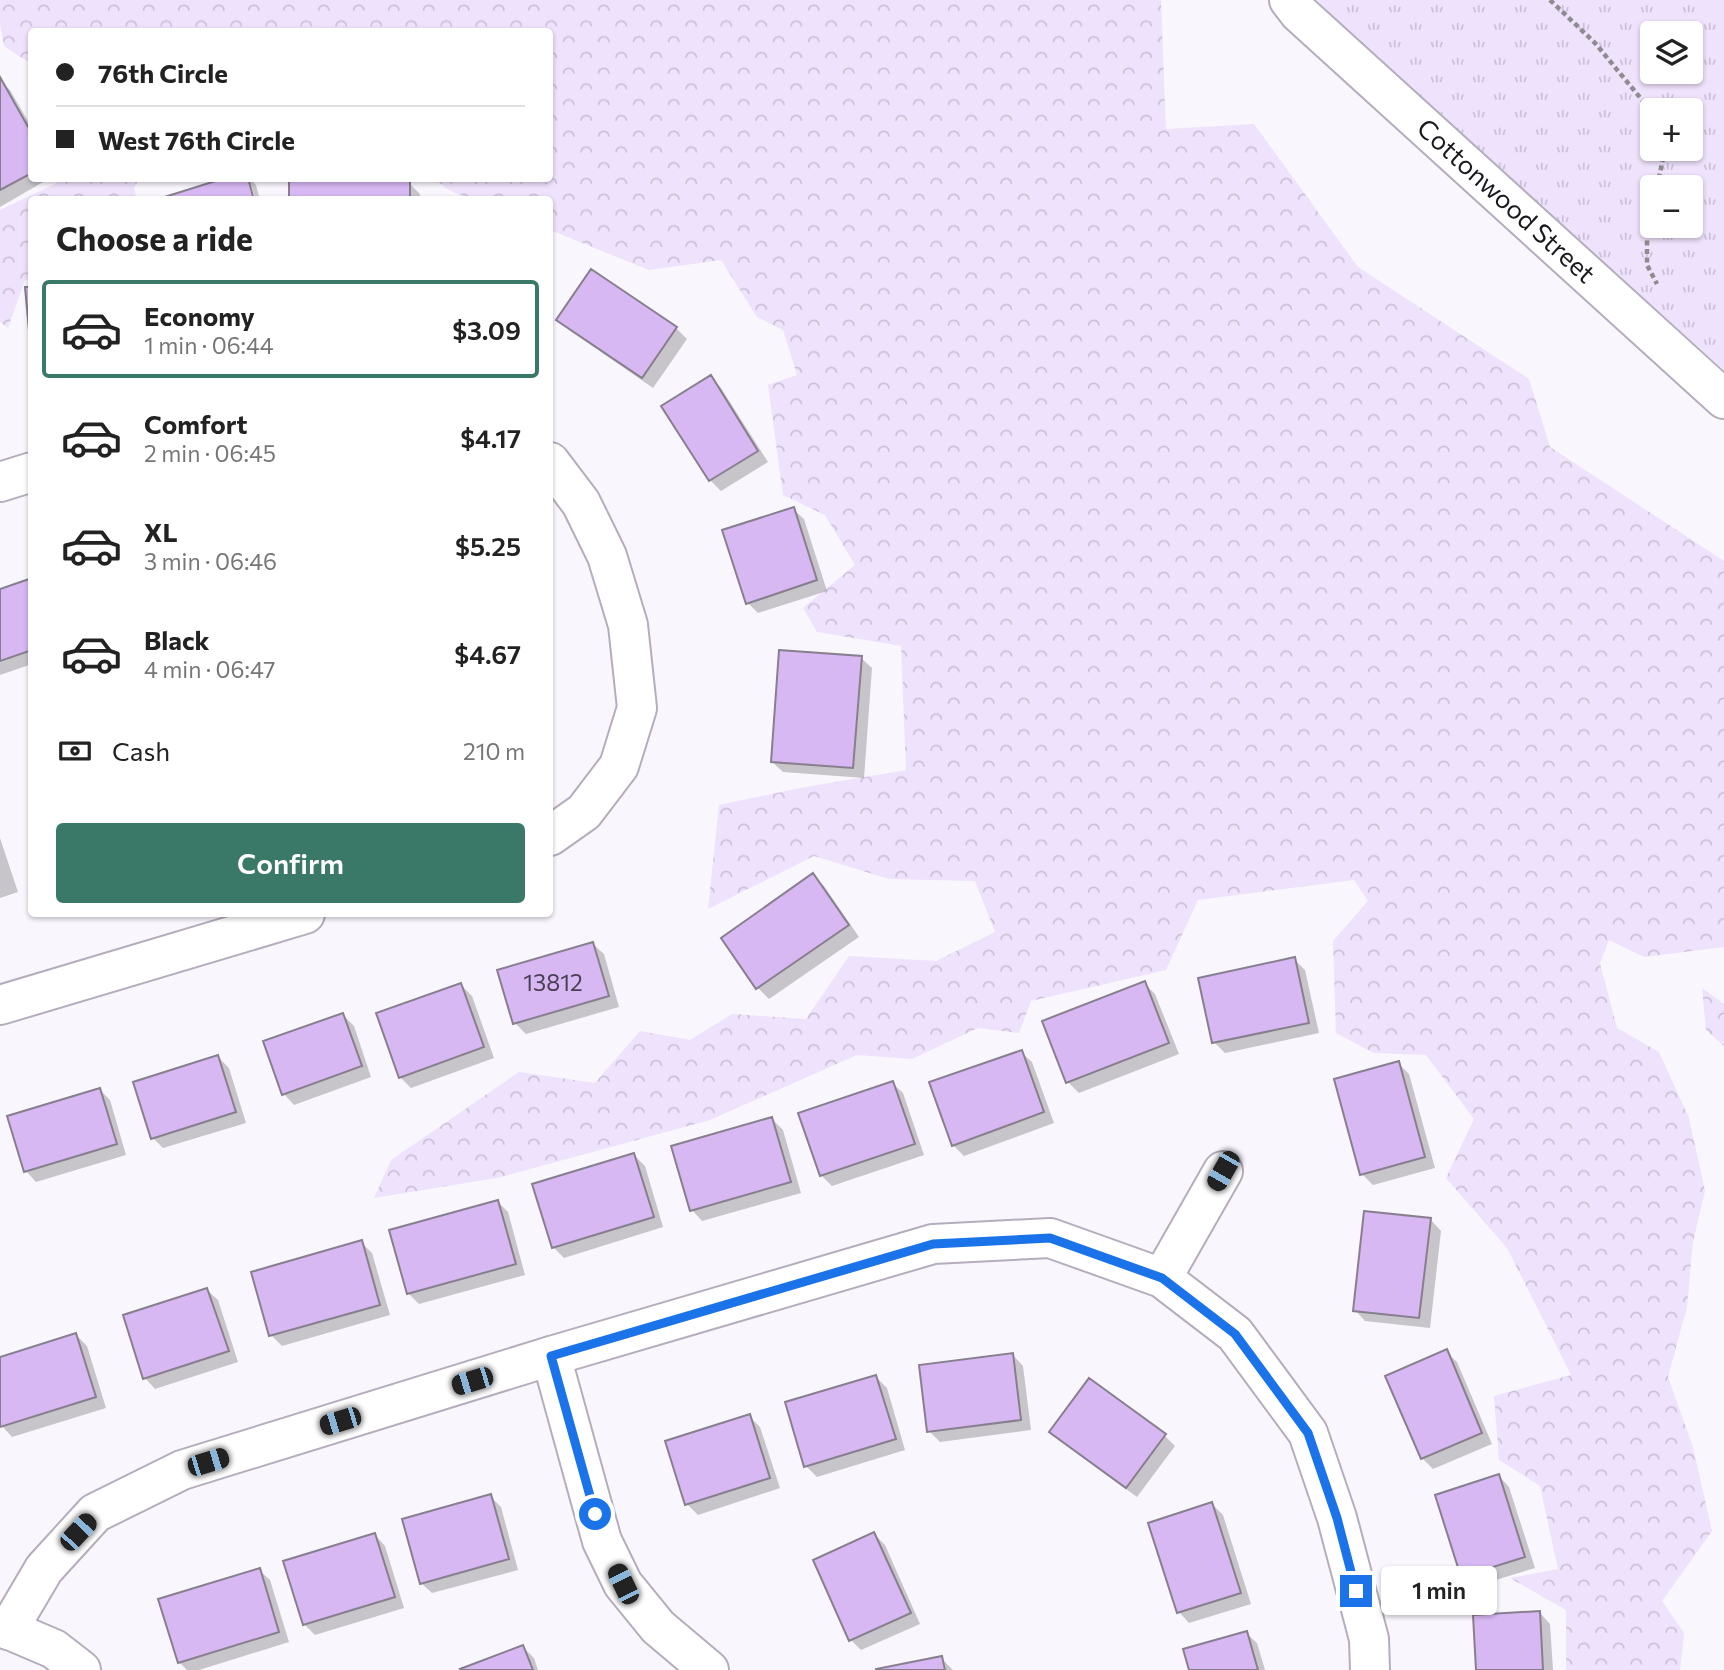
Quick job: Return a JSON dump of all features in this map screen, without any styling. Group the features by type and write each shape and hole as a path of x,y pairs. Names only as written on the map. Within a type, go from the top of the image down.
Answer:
{"street":[{"name":"Cottonwood Street","path":"1289,0 1299,13 1724,400"},
{"path":"553,466 581,503 607,556 628,625 637,708 619,766 584,811 553,834"},
{"path":"0,1005 295,917"},
{"path":"1162,1278 1223,1171"},
{"path":"81,1670 54,1648 4,1628 44,1569 96,1513 182,1470 551,1356 933,1244 1050,1238 1162,1278 1235,1334 1308,1433 1337,1518 1369,1639 1370,1670"},
{"path":"551,1356 602,1541 623,1584 658,1627 709,1670"}],"path":[{"path":"1549,0 1595,43 1641,98"},
{"path":"1647,238 1647,265 1660,289"}],"green space":[{"path":"0,0 1161,0 1166,129 1254,124 1358,267 1529,379 1550,447 1724,561 1724,947 1644,957 1609,940 1600,963 1617,1028 1659,1052 1689,1118 1705,1191 1693,1242 1687,1307 1668,1377 1693,1447 1712,1531 1662,1601 1684,1633 1680,1670 1566,1670 1566,1610 1510,1578 1558,1569 1540,1486 1499,1460 1494,1396 1571,1375 1507,1248 1446,1178 1474,1119 1426,1055 1374,1053 1336,1033 1333,941 1368,901 1354,880 1198,900 1166,970 1031,1001 1019,1033 978,1028 912,1059 857,1055 710,1120 497,1178 374,1198 391,1160 519,1072 595,1083 640,1031 690,1040 732,1014 806,1019 849,956 936,961 995,932 975,881 889,879 814,856 708,909 719,805 906,770 901,646 817,632 803,608 855,565 825,515 783,495 768,385 797,375 783,330 757,317 721,260 649,270 553,231 553,196 464,196 439,182 553,182 553,28 28,28 28,62 4,46"},
{"path":"1317,0 1724,0 1724,370 1338,25"},
{"path":"137,182 134,188 136,196 30,196 57,183"},
{"path":"28,197 28,280 25,280 8,328 0,322 0,210"},
{"path":"1702,988 1724,1004 1724,1046 1706,1030"}],"building":[{"path":"0,77 28,127 28,175 0,190"},
{"path":"212,182 249,182 253,196 168,196"},
{"path":"289,182 410,182 410,196 289,196"},
{"path":"591,269 677,327 642,378 556,320"},
{"path":"25,287 28,287 28,319"},
{"path":"711,375 758,451 709,481 661,406"},
{"path":"794,507 817,580 746,604 722,530"},
{"path":"28,579 28,651 0,661 0,589"},
{"path":"779,650 862,656 853,768 771,762"},
{"path":"813,873 849,925 756,989 721,938"},
{"path":"593,942 609,996 513,1024 497,970"},
{"path":"1295,957 1309,1023 1212,1043 1198,978"},
{"path":"1145,981 1169,1043 1066,1083 1042,1021"},
{"path":"461,983 484,1047 399,1078 376,1013"},
{"path":"343,1013 362,1066 282,1095 263,1041"},
{"path":"1022,1050 1044,1112 952,1146 929,1082"},
{"path":"218,1055 236,1112 151,1139 133,1082"},
{"path":"1399,1061 1425,1157 1360,1175 1334,1079"},
{"path":"893,1081 915,1144 820,1176 798,1113"},
{"path":"100,1088 117,1144 24,1172 7,1116"},
{"path":"772,1117 791,1182 690,1211 671,1146"},
{"path":"634,1153 654,1217 552,1248 532,1184"},
{"path":"498,1200 516,1264 407,1294 389,1230"},
{"path":"1364,1211 1431,1218 1419,1318 1353,1311"},
{"path":"362,1240 380,1305 269,1336 251,1272"},
{"path":"207,1288 229,1351 143,1379 123,1315"},
{"path":"76,1333 96,1397 0,1427 0,1357"},
{"path":"1447,1349 1482,1433 1421,1459 1385,1376"},
{"path":"1013,1353 1021,1420 927,1432 919,1365"},
{"path":"876,1375 896,1439 804,1467 785,1402"},
{"path":"1089,1378 1166,1434 1126,1488 1049,1432"},
{"path":"750,1414 770,1478 685,1505 665,1441"},
{"path":"1499,1474 1525,1557 1461,1577 1435,1495"},
{"path":"491,1494 509,1559 420,1584 402,1519"},
{"path":"1212,1502 1241,1593 1177,1613 1148,1523"},
{"path":"874,1532 911,1613 849,1641 813,1560"},
{"path":"375,1533 395,1597 303,1625 283,1561"},
{"path":"260,1568 279,1632 178,1663 158,1599"},
{"path":"1540,1611 1543,1670 1476,1670 1473,1615"},
{"path":"1247,1631 1258,1670 1189,1670 1183,1649"},
{"path":"523,1645 533,1670 460,1669"},
{"path":"942,1656 945,1670 876,1670 876,1669"}],"route":[{"path":"595,1514 551,1356 933,1244 1050,1238 1162,1278 1235,1334 1308,1433 1337,1518 1356,1591"}]}
